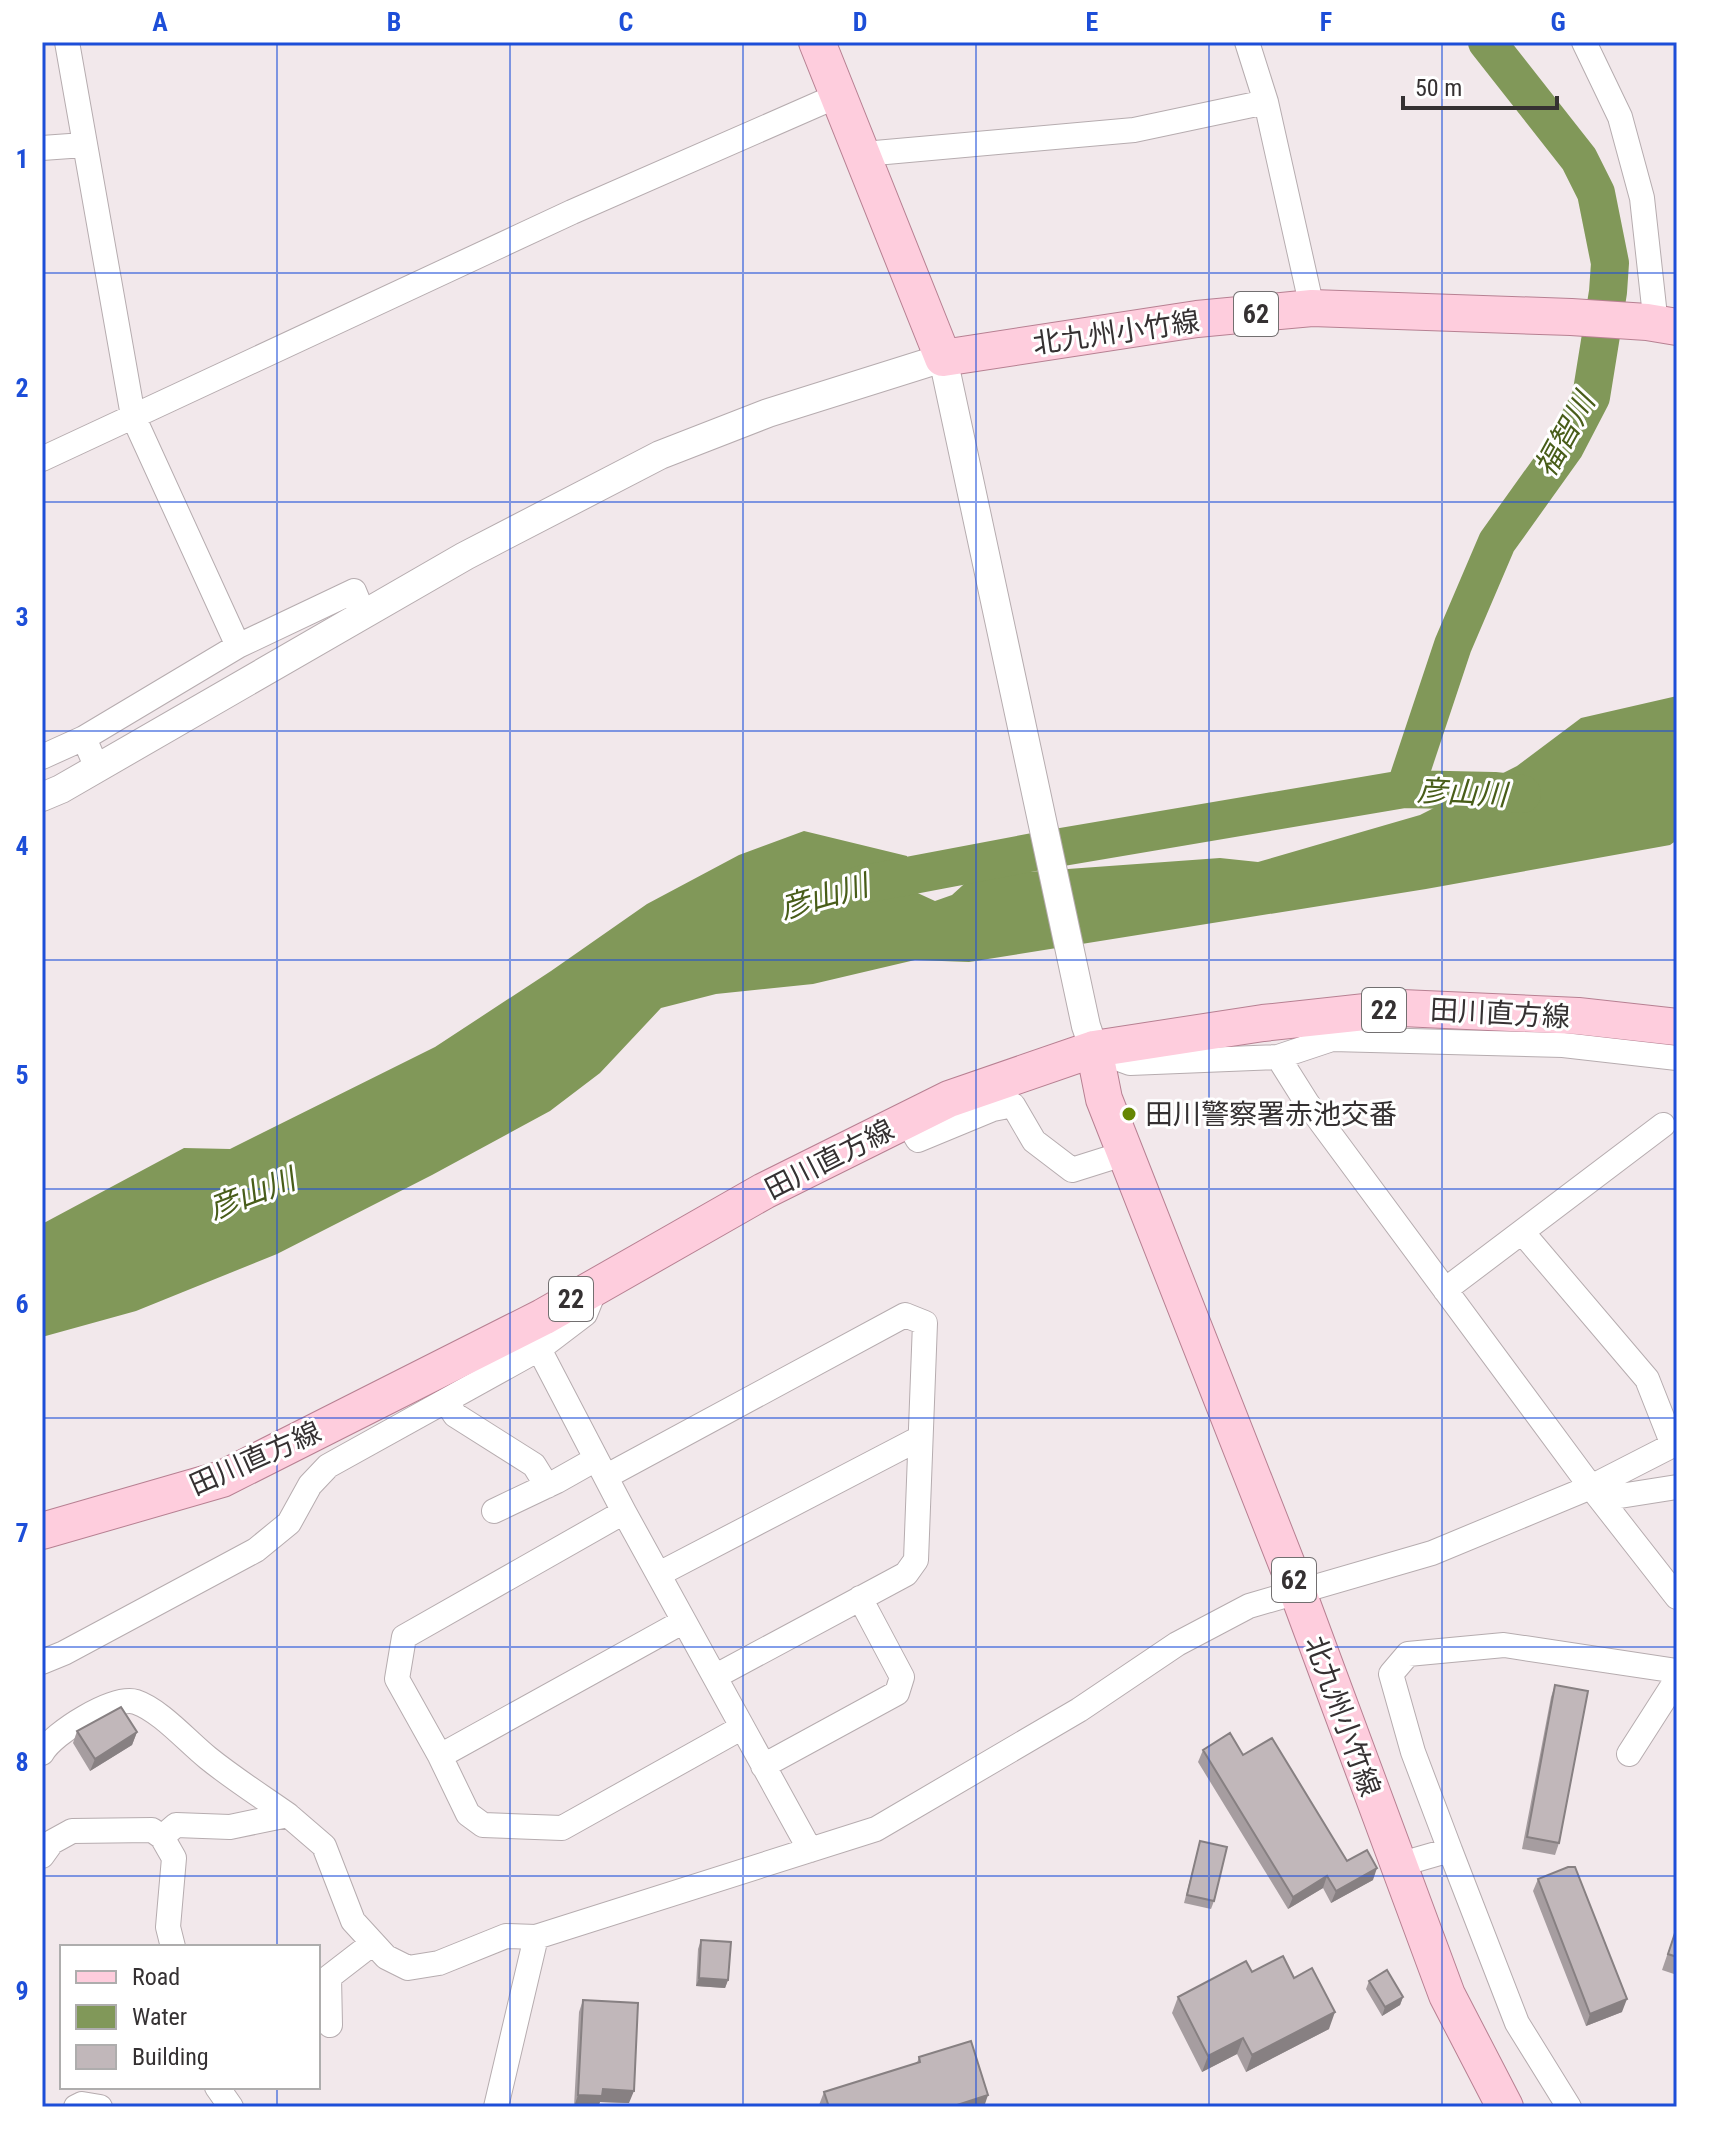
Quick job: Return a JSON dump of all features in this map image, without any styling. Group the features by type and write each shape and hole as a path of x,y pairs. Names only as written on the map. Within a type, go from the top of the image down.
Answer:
{"main road":[{"path":"817,42 864,154 946,371"},
{"name":"北九州小竹線","path":"946,371 1197,319 1312,308 1571,317 1660,324"},
{"name":"田川直方線","path":"42,1531 222,1479 543,1317 764,1191 949,1099 1090,1038 1402,1008 1578,1016 1677,1027"},
{"name":"北九州小竹線","path":"1090,1038 1104,1099 1297,1590 1447,1995 1505,2107"}],"street":[{"path":"67,42 133,416 238,646"},
{"path":"1247,42 1266,102 1312,308"},
{"path":"1584,42 1620,117 1642,198 1660,324"},
{"path":"42,459 572,212 839,95"},
{"path":"864,154 1134,130 1266,102"},
{"path":"42,148 84,145"},
{"path":"42,797 465,556 660,455 768,413 946,371 1090,1038 1130,1063 1278,1057 1332,1039 1563,1045 1677,1058"},
{"path":"42,757 84,738 238,646 354,591 364,615"},
{"path":"84,738 97,768"},
{"path":"1278,1057 1307,1103 1445,1290 1677,1597"},
{"path":"906,1120 918,1140 993,1109 1013,1105 1034,1141 1072,1170 1126,1153"},
{"path":"1445,1290 1663,1125"},
{"path":"42,1753 61,1731 107,1707 133,1701 148,1708 324,1846 353,1921 386,1957 408,1968 439,1963 506,1936 536,1937 876,1829 1079,1710 1177,1644 1249,1606 1432,1553 1596,1493 1675,1444 1647,1379 1522,1232"},
{"path":"42,1662 256,1550 289,1523 310,1485 328,1466 539,1349 585,1314 597,1284"},
{"path":"494,1511 547,1486 602,1467 905,1315 925,1323 916,1560 906,1574 716,1676"},
{"path":"539,1349 624,1512 810,1850"},
{"path":"446,1401 455,1415 534,1465 547,1486"},
{"path":"659,1574 920,1438"},
{"path":"1596,1493 1677,1487"},
{"path":"624,1512 404,1637 397,1679 468,1814 483,1825 562,1828 741,1728"},
{"path":"763,1766 897,1693 902,1677 860,1598"},
{"path":"440,1756 684,1621"},
{"path":"1569,2107 1517,2023 1413,1752 1391,1674 1408,1654 1504,1645 1677,1671"},
{"path":"1629,1754 1677,1679"},
{"path":"162,1837 176,1825 230,1827 288,1815"},
{"path":"42,1856 52,1842 51,1832 152,1830 162,1837 174,1858 168,1927 172,1945"},
{"path":"1398,1865 1450,1850"},
{"path":"496,2107 536,1937"},
{"path":"330,2025 329,1977 373,1943"},
{"path":"218,2089 231,2107"},
{"path":"76,2107 82,2104 100,2107"}],"water":[{"path":"1677,696 1677,840 1670,845 1426,889 969,962 915,960 813,984 716,994 661,1008 600,1073 550,1111 432,1175 277,1254 136,1311 42,1337 42,1224 184,1148 230,1149 435,1047 647,904 739,855 804,831 907,856 911,890 935,901 952,895 973,876 1220,858 1258,862 1420,815 1517,766 1581,718"}],"building":[{"path":"1555,1685 1588,1691 1559,1843 1527,1837"},
{"path":"121,1707 137,1732 95,1759 77,1731"},
{"path":"1230,1733 1243,1755 1272,1738 1347,1861 1367,1850 1377,1868 1336,1891 1327,1876 1293,1897 1203,1750"},
{"path":"1200,1841 1227,1847 1214,1901 1187,1895"},
{"path":"1575,1867 1627,1999 1590,2014 1538,1879"},
{"path":"1677,1927 1677,1957 1668,1954"},
{"path":"701,1940 731,1942 728,1980 699,1978"},
{"path":"1283,1956 1294,1978 1312,1968 1335,2012 1252,2055 1243,2038 1208,2056 1178,1997 1246,1961 1252,1972"},
{"path":"1387,1970 1403,1997 1385,2007 1369,1981"},
{"path":"583,2000 638,2003 634,2091 603,2089 602,2096 578,2095"},
{"path":"971,2041 988,2095 951,2107 829,2107 824,2092 920,2062 919,2057"}],"waterway":[{"name":"福智川","path":"1405,789 1453,645 1497,542 1565,447 1591,397 1608,292 1610,263 1596,193 1579,159 1487,42"},
{"name":"彦山川","path":"860,885 1050,849 1404,789 1522,794"}],"place":[{"name":"田川警察署赤池交番","path":"1129,1114"}]}
